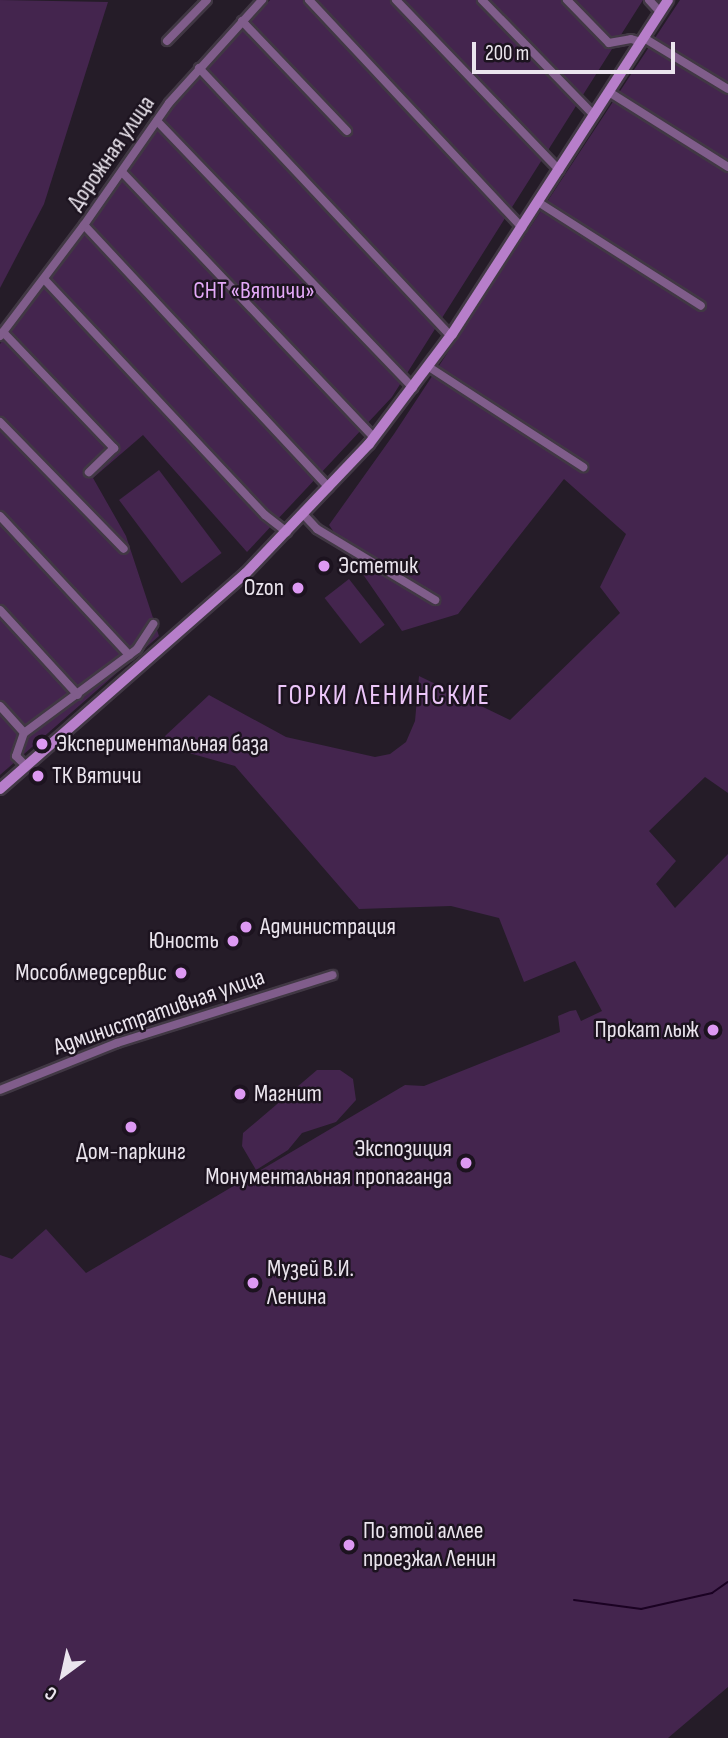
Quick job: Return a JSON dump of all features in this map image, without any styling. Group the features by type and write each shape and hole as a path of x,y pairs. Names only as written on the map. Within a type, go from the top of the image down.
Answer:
{"main road":[{"path":"0,789 192,622 304,515 374,438 451,336 668,0"}],"street":[{"path":"167,41 207,0"},
{"name":"Дорожная улица","path":"1,334 84,225 157,121 199,68 262,0"},
{"path":"309,0 522,228"},
{"path":"396,0 559,170"},
{"path":"482,0 594,115"},
{"path":"567,0 610,43 643,40 728,89"},
{"path":"649,0 660,12"},
{"path":"242,21 347,131"},
{"path":"199,68 451,336"},
{"path":"609,92 728,167"},
{"path":"157,121 413,388"},
{"path":"122,172 374,438"},
{"path":"538,202 701,306"},
{"path":"84,225 329,488"},
{"path":"44,279 265,515 287,532"},
{"path":"1,334 114,448 89,472"},
{"path":"429,367 583,467"},
{"path":"0,422 124,549"},
{"path":"304,515 317,529 435,600"},
{"path":"0,516 129,655"},
{"path":"0,610 78,695"},
{"path":"26,766 16,756 24,733 129,655 151,634 153,624"},
{"path":"0,706 24,733"},
{"name":"Административная улица","path":"0,1090 125,1041 333,975"}],"green space":[{"path":"0,0 108,2 44,204 0,288"},
{"name":"СНТ «Вятичи»","path":"270,0 643,0 392,397 247,552 143,435 93,478 126,536 159,636 0,775 0,344 180,95"},
{"path":"680,0 728,0 728,793 705,777 649,831 676,861 656,884 675,908 728,854 728,1687 668,1738 0,1738 0,1255 12,1259 46,1229 86,1273 405,1085 424,1086 560,1032 558,1016 570,1011 576,1010 581,1021 602,1011 575,961 524,982 499,918 451,906 359,909 235,766 175,749 165,736 209,695 286,737 375,757 390,754 406,742 415,721 419,676 510,720 620,613 600,587 626,534 564,479 458,614 402,631 329,525 394,434"},
{"path":"159,470 222,553 182,583 119,500"},
{"path":"349,579 385,625 360,644 325,598"},
{"path":"317,1070 340,1070 353,1079 356,1100 336,1122 302,1133 288,1150 256,1170 242,1146 243,1133"}],"waterway":[{"path":"574,1600 641,1609 712,1593 728,1582"}],"place":[{"name":"Эстетик","path":"324,566"},
{"name":"Ozon","path":"298,588"},
{"name":"Экспериментальная база","path":"42,744"},
{"name":"ТК Вятичи","path":"38,776"},
{"name":"Администрация","path":"246,927"},
{"name":"Юность","path":"233,941"},
{"name":"Мособлмедсервис","path":"181,973"},
{"name":"Прокат лыж","path":"713,1030"},
{"name":"Магнит","path":"240,1094"},
{"name":"Дом-паркинг","path":"131,1127"},
{"name":"Экспозиция Монументальная пропаганда","path":"466,1163"},
{"name":"Музей В.И. Ленина","path":"253,1283"},
{"name":"По этой аллее проезжал Ленин","path":"349,1545"}],"district":[{"name":"ГОРКИ ЛЕНИНСКИЕ","path":"384,696"}]}
